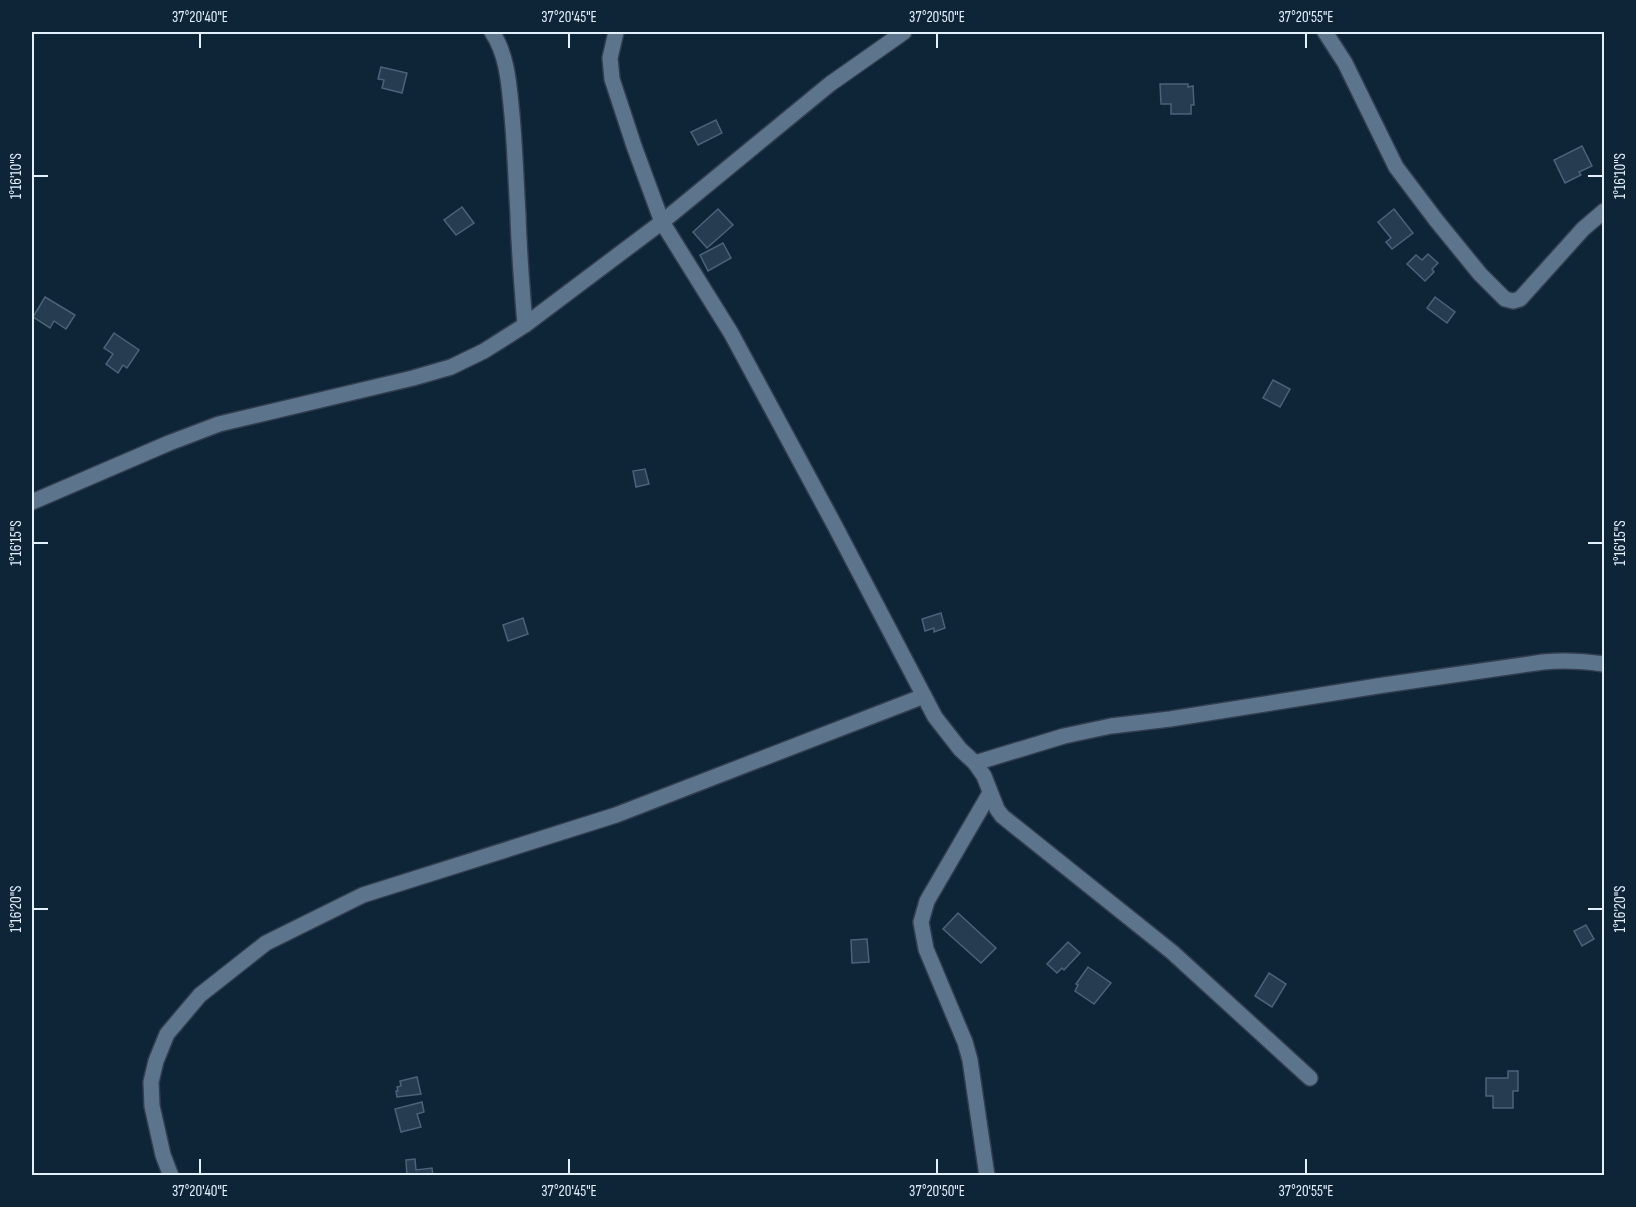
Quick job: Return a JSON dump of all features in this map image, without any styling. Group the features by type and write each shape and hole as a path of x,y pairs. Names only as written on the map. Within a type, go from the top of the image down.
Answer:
{"street":[{"path":"492,32 505,58 509,85 525,325"},
{"path":"616,32 609,58 612,79 662,222 730,333 935,717 960,749 975,763 984,776 997,809 1014,827 1172,952 1310,1078"},
{"path":"32,502 219,424 412,378 451,367 484,351 525,325 662,222 830,84 904,32"},
{"path":"1325,32 1345,63 1396,167 1480,274 1505,299 1513,301 1520,298 1584,229 1605,211"},
{"path":"975,763 1064,736 1111,726 1562,660 1605,664"},
{"path":"171,1176 163,1155 152,1106 151,1082 156,1061 167,1034 200,995 266,943 363,895 616,815 924,696"},
{"path":"987,1176 970,1060 965,1042 926,949 921,922 927,901 990,793"}],"building":[{"path":"381,67 407,73 402,93 382,88 384,80 378,79"},
{"path":"1160,84 1193,86 1194,105 1191,105 1191,114 1171,114 1171,104 1161,104"},
{"path":"716,120 722,133 698,145 691,132"},
{"path":"1582,146 1592,166 1579,172 1581,175 1565,183 1554,160"},
{"path":"462,207 474,223 456,235 444,220"},
{"path":"718,209 733,225 707,248 693,232"},
{"path":"1394,209 1413,233 1392,249 1386,242 1391,238 1378,222"},
{"path":"723,243 731,258 708,271 700,255"},
{"path":"1428,254 1438,263 1432,269 1434,272 1425,281 1407,264 1416,255 1422,260"},
{"path":"45,297 75,315 66,329 54,321 50,328 33,317"},
{"path":"1435,297 1455,312 1447,323 1427,308"},
{"path":"114,333 139,350 127,368 123,365 118,373 106,364 113,354 104,348"},
{"path":"1273,380 1290,389 1280,407 1263,398"},
{"path":"645,469 649,484 636,487 633,471"},
{"path":"941,613 945,628 934,632 934,628 925,631 922,619"},
{"path":"523,618 528,634 508,641 503,625"},
{"path":"958,913 996,948 981,963 943,929"},
{"path":"1586,925 1594,939 1582,946 1574,931"},
{"path":"867,939 869,962 852,963 851,940"},
{"path":"1068,942 1080,953 1064,970 1062,968 1057,973 1047,964"},
{"path":"1088,967 1111,983 1094,1004 1075,991 1078,985 1076,984"},
{"path":"1269,973 1286,984 1272,1007 1255,996"},
{"path":"1508,1071 1518,1071 1518,1091 1513,1091 1513,1108 1493,1108 1493,1096 1486,1096 1486,1078 1508,1078"},
{"path":"417,1077 421,1094 397,1097 396,1091 398,1091 397,1087 401,1086 400,1081"},
{"path":"422,1102 424,1112 417,1114 421,1127 401,1132 395,1109"},
{"path":"415,1159 416,1170 432,1168 433,1176 407,1176 406,1160"}]}
